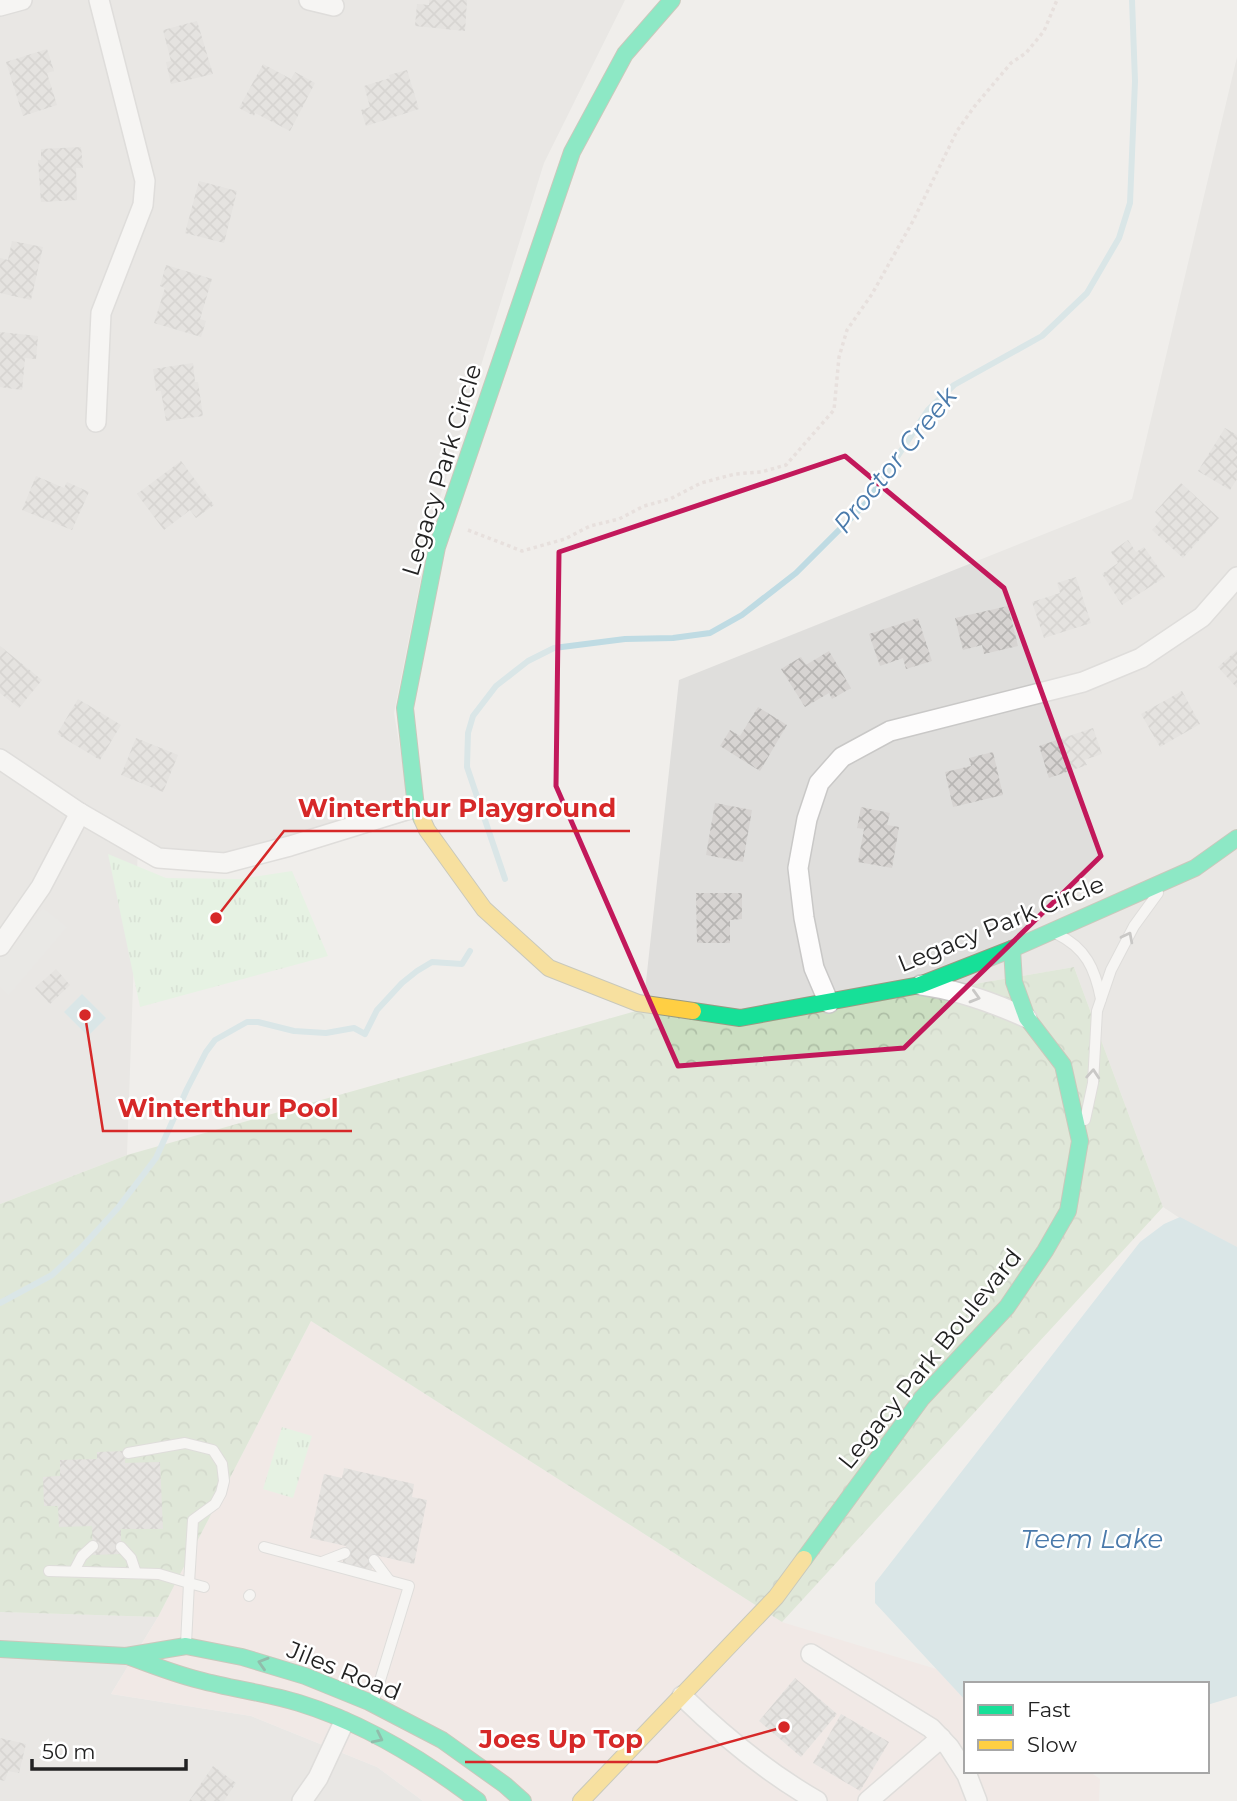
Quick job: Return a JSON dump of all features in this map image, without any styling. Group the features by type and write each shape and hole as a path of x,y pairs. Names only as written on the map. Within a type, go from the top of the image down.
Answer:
{"street":[{"path":"0,6 22,0"},
{"path":"96,422 101,313 142,205 145,181 99,0"},
{"path":"309,0 334,6"},
{"name":"Legacy Park Circle","path":"672,0 625,54 572,152 437,547 405,708 416,807 427,830 484,909 549,968 638,1003 740,1018 920,985 1012,949 1195,869 1237,838"},
{"path":"829,1003 814,968 798,868 807,820 819,783 842,757 890,731 1083,682 1141,659 1202,617 1237,577"},
{"path":"0,759 80,813 158,858 225,863 416,807"},
{"path":"0,946 41,887 80,813"},
{"name":"Legacy Park Boulevard","path":"580,1801 776,1597 922,1398 1007,1307 1068,1211 1080,1141 1063,1065 1027,1017 1014,982 1012,949"},
{"path":"920,985 986,999 1027,1017"},
{"name":"Jiles Road","path":"0,1649 126,1656 186,1646 242,1657 305,1676 372,1704 442,1740 523,1801"},
{"path":"811,1654 931,1728 949,1746 964,1770"},
{"name":"Jiles Road","path":"126,1656 184,1676 244,1688 302,1704 391,1745 478,1801"},
{"path":"682,1696 715,1728 799,1791 817,1801"},
{"path":"302,1801 318,1778 344,1722"},
{"path":"868,1801 941,1738"},
{"path":"966,1773 977,1801"}],"lane":[{"path":"1080,1141 1093,1083 1097,1010 1111,970 1134,926 1167,881"},
{"path":"1052,932 1080,948 1097,979 1101,1000"},
{"path":"128,1453 185,1443 213,1450 218,1457 224,1481 221,1493 215,1504 193,1520 186,1646"},
{"path":"74,1571 82,1556 93,1546"},
{"path":"121,1547 131,1558 136,1573"},
{"path":"264,1547 409,1586 372,1704"},
{"path":"321,1562 345,1553"},
{"path":"374,1560 389,1581"},
{"path":"49,1571 159,1574 204,1587"}],"path":[{"path":"467,530 522,551 565,538 590,526 619,519 644,506 670,499 701,483 786,465 834,410 839,356 847,330 872,294 913,221 957,131 1011,63 1026,53 1044,31 1056,0"}],"highlighted area":[{"path":"845,456 1004,588 1101,856 904,1048 678,1066 556,786 559,552"}],"shaded area":[{"path":"0,0 625,0 544,163 432,523 394,713 412,820 295,853 190,864 138,845 127,1155 0,1204"},
{"path":"1237,57 1237,1256 1163,1207 1074,967 816,1011 643,1009 679,680 1132,499"},
{"path":"43,908 67,927 9,995 0,986 0,958"},
{"path":"311,1321 782,1622 976,1681 964,1682 964,1773 1092,1773 1100,1779 1099,1801 423,1801 377,1767 251,1716 111,1694 158,1617"},
{"path":"0,1612 158,1617 111,1694 251,1716 377,1767 423,1801 0,1801"}],"green space":[{"path":"108,854 166,878 239,879 292,871 328,956 140,1007"},
{"path":"1074,967 1163,1207 782,1622 311,1321 158,1617 0,1612 0,1204 127,1155 643,1009 816,1011"},
{"path":"282,1427 312,1436 293,1498 263,1489"}],"water":[{"path":"82,994 106,1018 88,1036 64,1012"},
{"name":"Teem Lake","path":"1180,1217 1237,1247 1237,1696 1209,1704 1209,1682 964,1682 964,1699 875,1603 875,1583 1140,1242 1164,1224"}],"building":[{"path":"429,0 467,0 465,31 415,26 417,4 429,5"},
{"path":"197,21 213,74 171,84 166,62 171,61 163,30"},
{"path":"47,49 54,71 47,73 57,105 23,116 6,62"},
{"path":"263,64 291,79 295,72 315,83 290,131 239,108"},
{"path":"407,70 419,109 366,126 361,110 370,107 364,86"},
{"path":"81,147 83,168 76,168 77,200 41,202 38,160 41,160 41,149"},
{"path":"199,181 237,191 224,243 185,233"},
{"path":"12,241 43,247 31,300 0,293 0,258 8,260"},
{"path":"166,265 212,279 200,319 206,321 201,337 154,323 165,288 160,286"},
{"path":"0,332 38,336 36,359 25,358 22,390 0,387"},
{"path":"193,363 203,416 166,421 161,391 156,391 153,369"},
{"path":"1225,428 1237,435 1237,479 1230,490 1198,471"},
{"path":"181,461 214,505 196,518 190,510 164,530 137,494"},
{"path":"36,476 64,488 67,482 89,492 72,530 22,510"},
{"path":"1181,483 1219,518 1183,558 1152,530 1162,519 1155,512"},
{"path":"1128,540 1136,552 1144,547 1165,577 1122,605 1102,574 1118,563 1111,552"},
{"path":"1076,577 1091,623 1044,638 1032,602 1060,593 1057,583"},
{"path":"1008,606 1018,646 984,654 982,645 963,650 955,618"},
{"path":"918,618 932,661 906,669 903,658 880,666 869,634"},
{"path":"0,646 42,680 19,708 0,693"},
{"path":"1237,650 1237,688 1218,667"},
{"path":"829,651 851,688 832,699 829,693 805,707 781,669 801,657 806,665"},
{"path":"1182,691 1200,724 1160,747 1141,714"},
{"path":"78,699 121,725 100,760 57,734"},
{"path":"758,707 787,725 760,771 720,746 730,730 740,736"},
{"path":"1093,728 1102,754 1084,760 1087,765 1049,778 1039,746"},
{"path":"136,738 178,755 163,792 121,775"},
{"path":"993,752 1003,795 953,807 945,772 971,766 969,758"},
{"path":"715,803 752,810 743,862 706,855"},
{"path":"861,807 890,813 887,825 899,827 892,868 858,862 864,829 857,828"},
{"path":"696,893 742,893 742,919 730,920 730,943 697,943"},
{"path":"56,969 70,985 50,1004 35,988"},
{"path":"125,1451 125,1463 160,1462 163,1529 121,1529 121,1554 93,1555 92,1526 59,1527 58,1506 44,1506 43,1477 60,1476 60,1460 97,1459 97,1452"},
{"path":"344,1468 414,1484 412,1497 427,1500 414,1564 375,1555 371,1572 342,1566 346,1546 310,1538 324,1474 342,1478"},
{"path":"795,1678 837,1714 801,1757 759,1721"},
{"path":"841,1714 889,1742 860,1791 813,1763"},
{"path":"0,1738 26,1744 19,1773 8,1771 5,1781 0,1780"},
{"path":"213,1766 236,1783 224,1801 189,1801"}],"waterway":[{"name":"Proctor Creek","path":"505,879 467,767 468,733 473,716 496,686 528,661 554,648 625,639 673,638 710,633 742,615 796,573 868,501 928,410 954,385 1042,336 1087,293 1119,238 1130,203 1135,81 1132,0"},
{"name":"Proctor Creek","path":"0,1303 52,1275 117,1209 156,1158 187,1089 215,1040 247,1022 294,1031 326,1033 354,1028 365,1034 377,1010 417,971 432,962 462,964 470,951"}],"traffic: fast":[{"path":"422,819 416,807 405,708 437,547 572,152 625,54 672,0"},
{"path":"693,1011 740,1018 920,985 1012,949 1195,868 1237,838"},
{"path":"804,1559 922,1398 1007,1307 1068,1211 1080,1141 1063,1065 1027,1018 1014,982 1012,949"},
{"path":"0,1649 126,1656 186,1646 242,1657 305,1676 369,1702 442,1740 523,1801"},
{"path":"128,1656 190,1678 275,1696 323,1711 393,1744 478,1801"}],"traffic: slow":[{"path":"422,819 427,830 484,909 549,968 638,1003 693,1011"},
{"path":"581,1801 776,1597 804,1559"}],"place":[{"name":"Winterthur Playground","path":"216,918"},
{"name":"Winterthur Pool","path":"85,1015"},
{"name":"Joes Up Top","path":"784,1727"}]}
